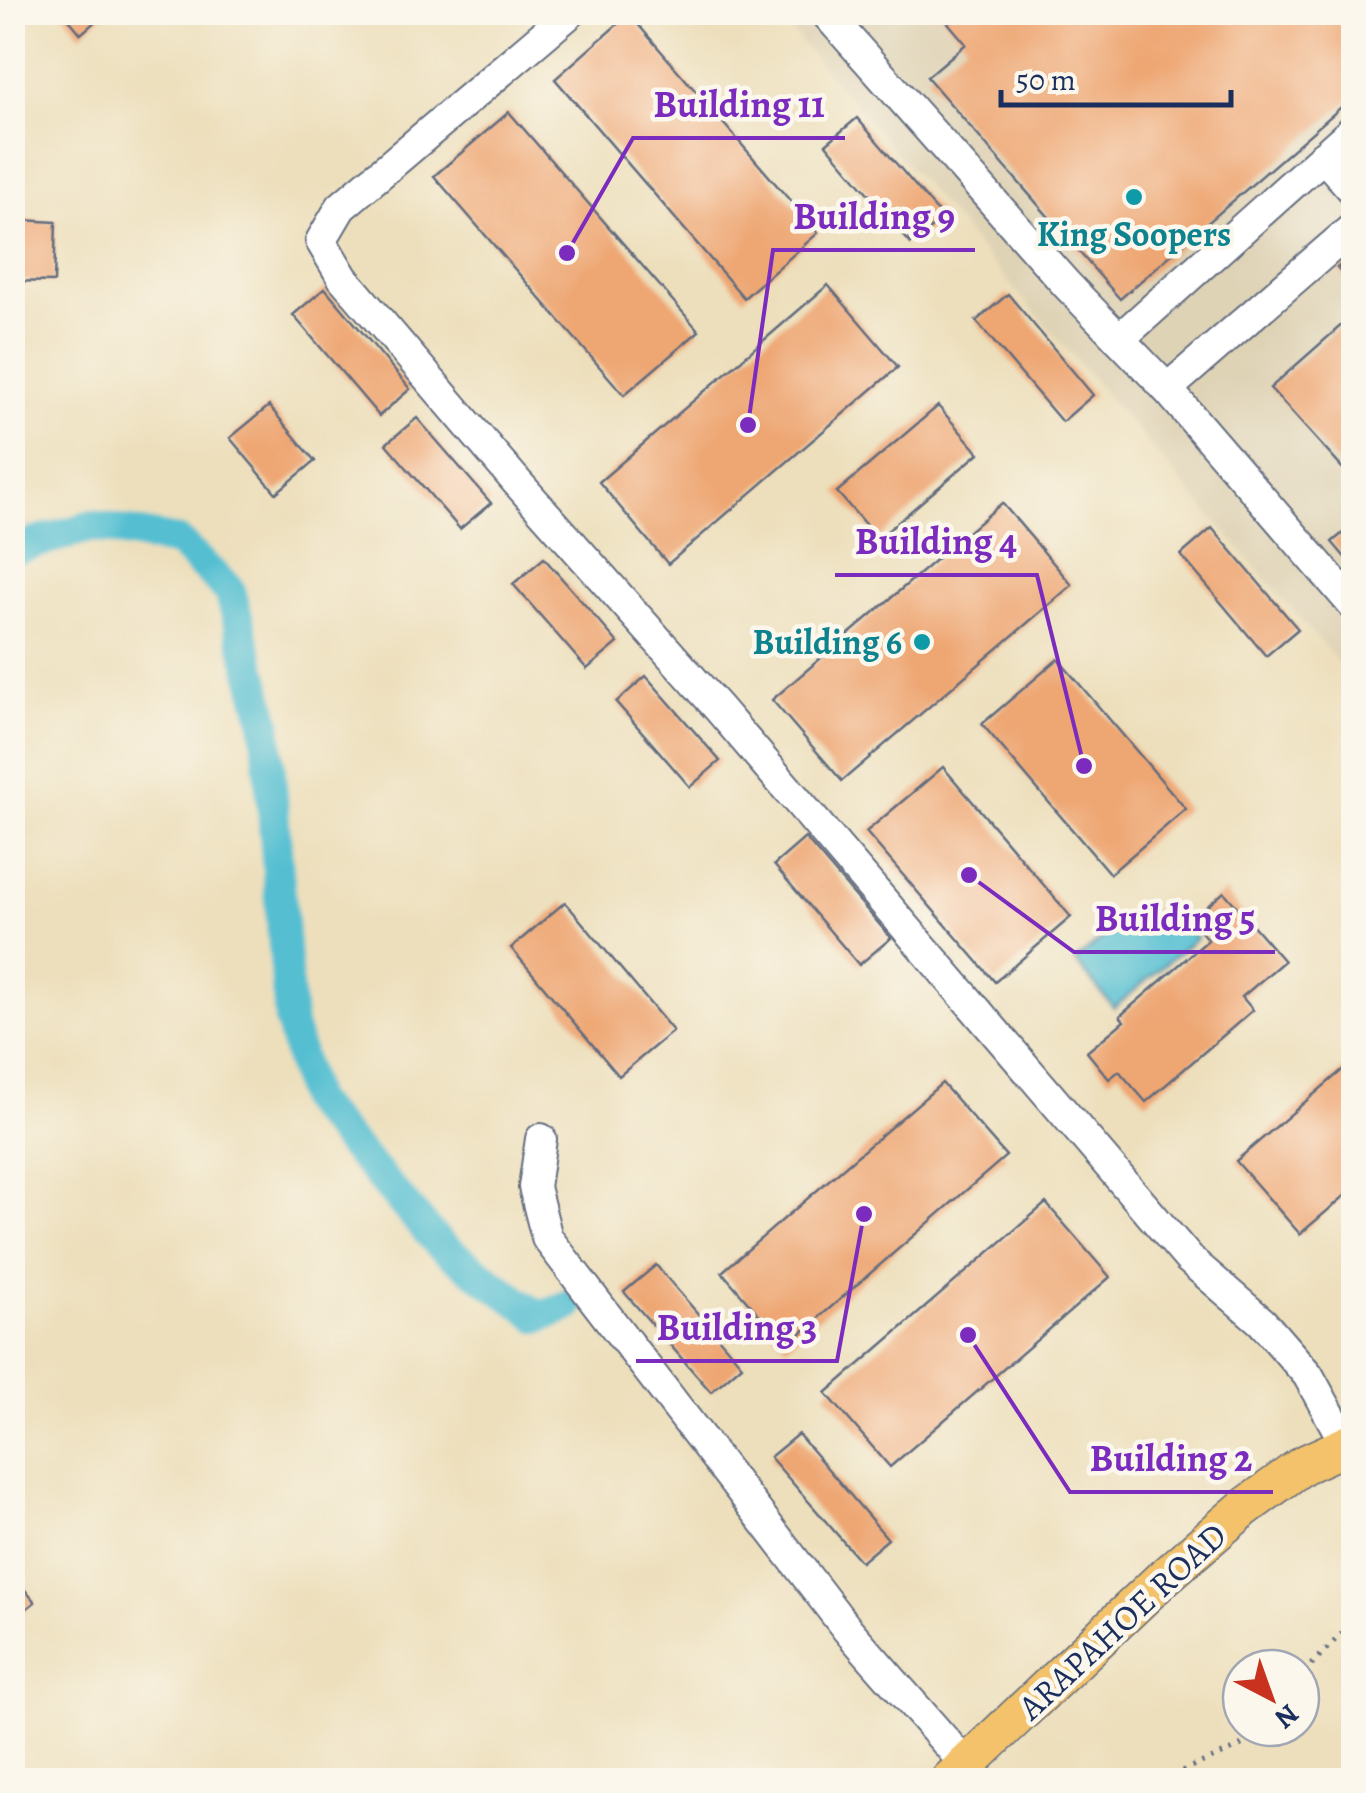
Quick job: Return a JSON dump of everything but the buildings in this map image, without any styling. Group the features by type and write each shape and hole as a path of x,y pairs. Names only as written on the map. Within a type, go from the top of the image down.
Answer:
{"main road":[{"name":"ARAPAHOE ROAD","path":"959,1773 1162,1578 1230,1520 1303,1465 1351,1449"}],"lane":[{"path":"572,12 341,207 322,241 342,278 720,710 1189,1260 1262,1322 1316,1385 1351,1449"},
{"path":"825,12 1166,389 1354,606"},
{"path":"1118,339 1354,129"},
{"path":"1322,156 1354,191"},
{"path":"1166,389 1354,227"},
{"path":"541,1139 534,1186 547,1238 959,1773"}],"path":[{"path":"1321,1656 1354,1621"},
{"path":"1163,1780 1193,1764 1240,1748"}],"shaded area":[{"path":"776,13 1353,13 1353,680"}],"water":[{"path":"1152,913 1177,920 1196,938 1114,1008 1075,961 1130,916 1137,924"}],"waterway":[{"path":"12,550 92,526 178,542 230,591 266,722 290,1021 312,1101 440,1245 539,1317 568,1306"}],"place":[{"name":"King Soopers","path":"1134,197"},
{"name":"Building 11","path":"567,253"},
{"name":"Building 9","path":"748,425"},
{"name":"Building 6","path":"922,642"},
{"name":"Building 4","path":"1084,766"},
{"name":"Building 5","path":"969,875"},
{"name":"Building 3","path":"864,1214"},
{"name":"Building 2","path":"968,1335"}]}
